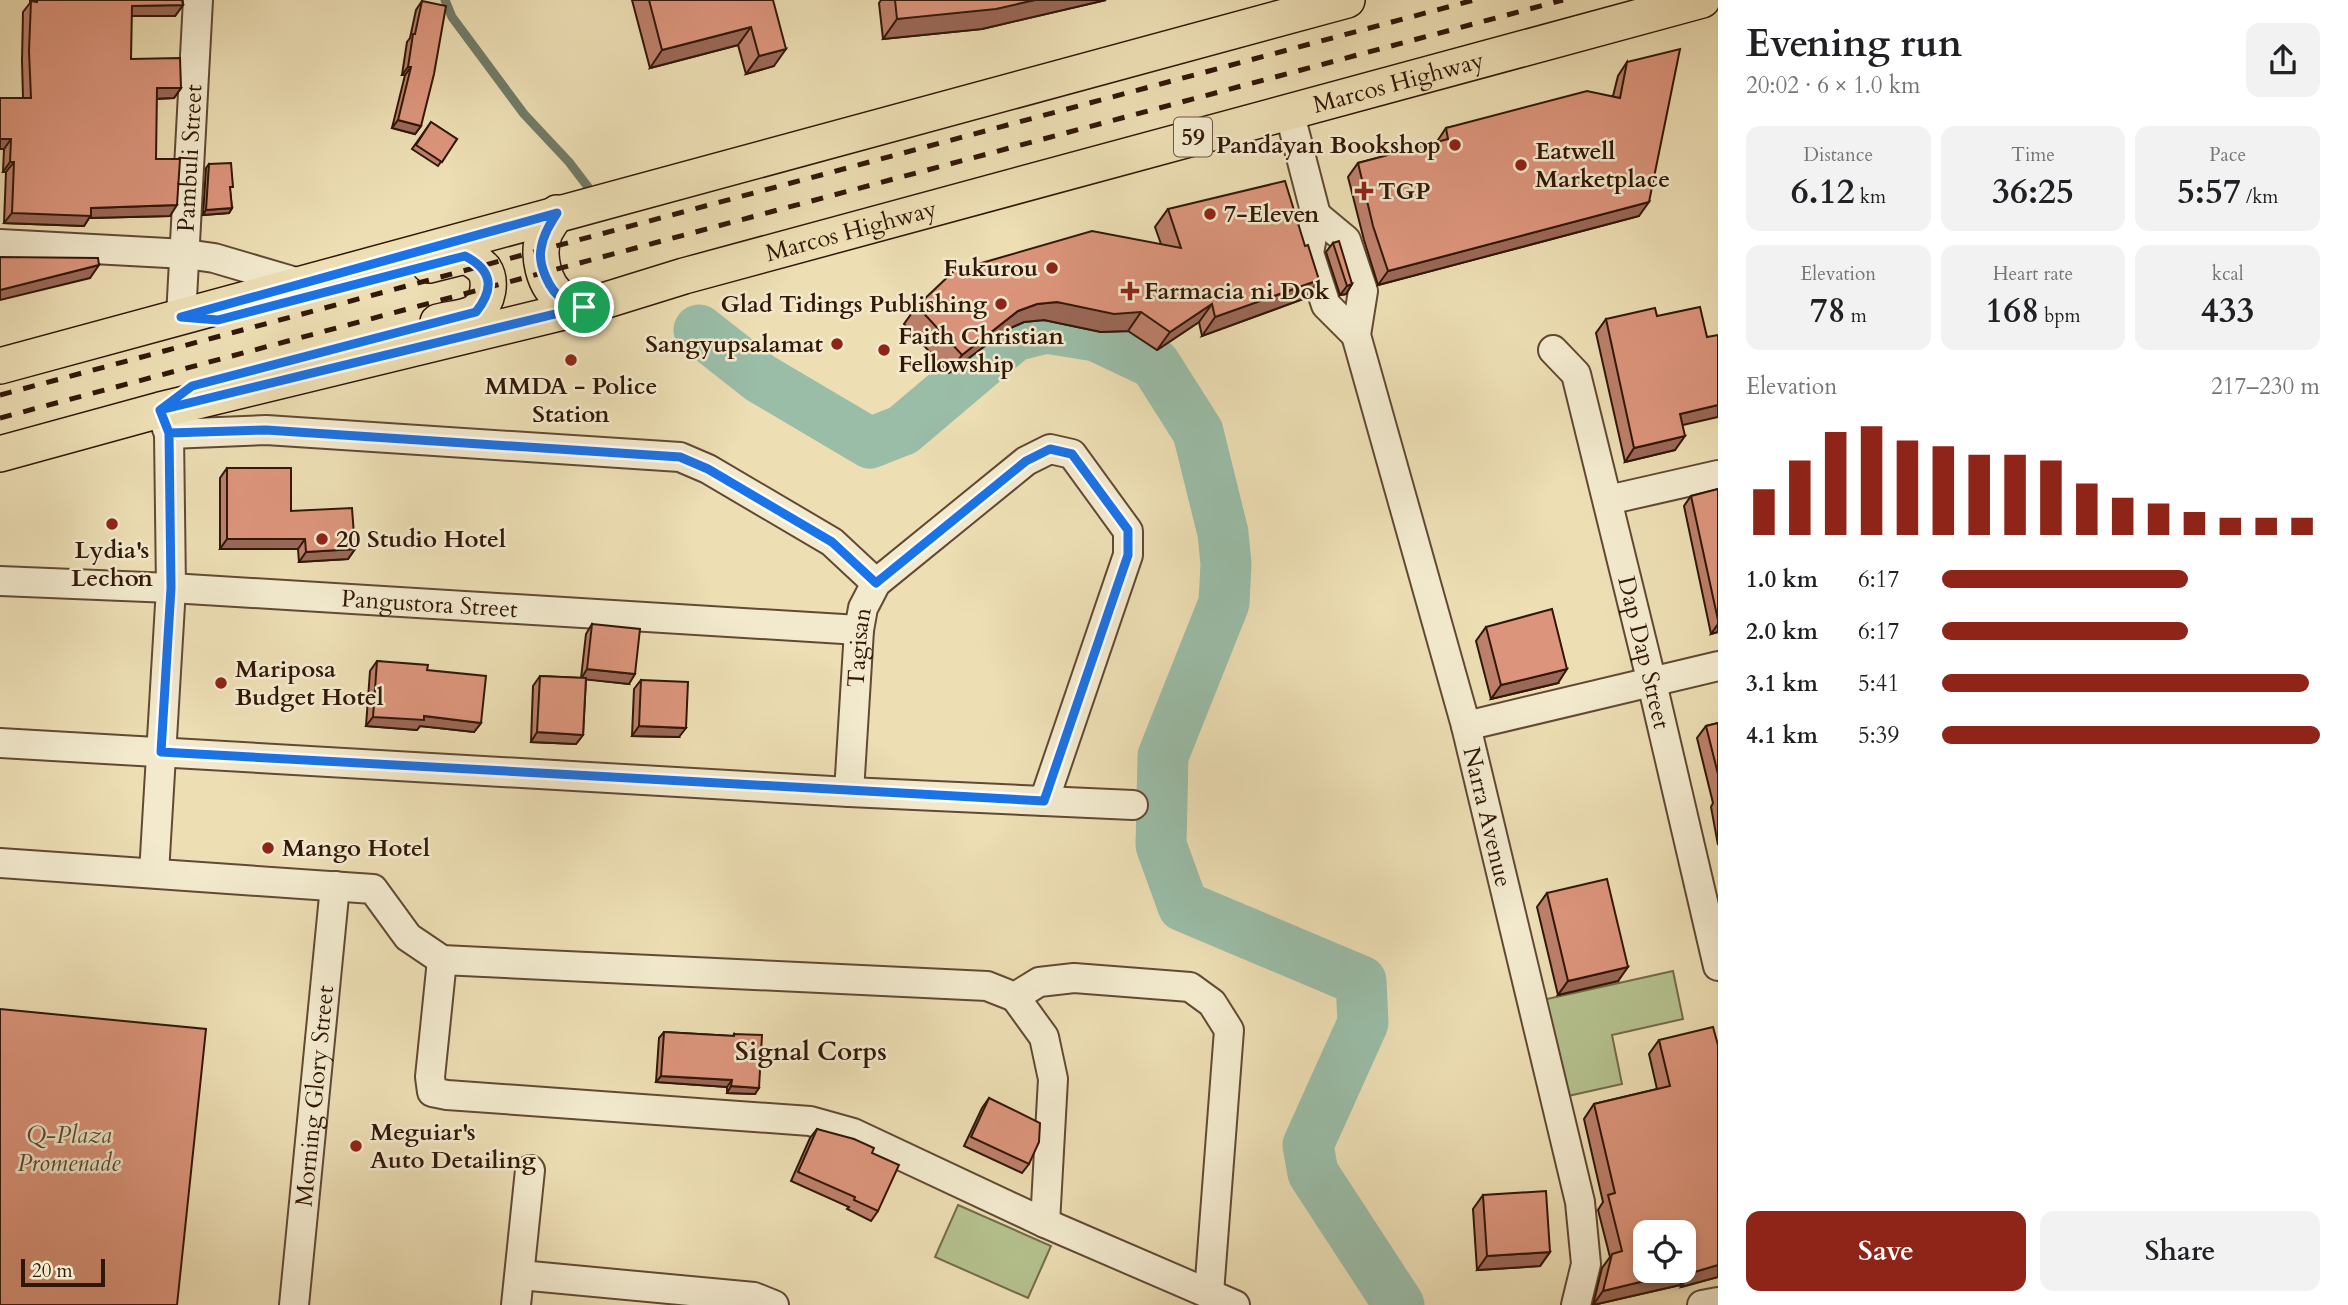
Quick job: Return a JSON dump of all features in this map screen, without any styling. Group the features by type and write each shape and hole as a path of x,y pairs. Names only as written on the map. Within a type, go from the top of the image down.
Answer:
{"main road":[{"path":"0,366 1347,0"},
{"name":"Marcos Highway","path":"0,454 164,421 584,307 684,276 1702,0"},
{"path":"570,210 545,233 540,252 548,281 556,293 564,300 584,307"},
{"path":"164,421 192,386 476,312 485,301 489,287 485,271 477,262 465,256 218,320 181,317"}],"street":[{"name":"Pambuli Street","path":"181,317 198,0"},
{"name":"Narra Avenue","path":"1289,111 1317,215 1310,253 1326,304 1356,335"},
{"name":"Narra Avenue","path":"1317,215 1346,240 1363,291 1356,335 1466,726 1580,1202 1586,1264 1576,1305"},
{"path":"0,244 186,254 214,258 299,283"},
{"name":"Dap Dap Street","path":"1553,350 1576,374 1653,683 1718,966"},
{"path":"154,873 171,588 164,421 680,457 708,469 832,542 876,583"},
{"name":"Tagisan","path":"849,792 859,630 863,608 876,583 1026,461 1050,449 1072,454 1128,530 1128,555 1044,801"},
{"path":"1608,500 1718,475"},
{"name":"Pangustora Street","path":"0,580 859,630"},
{"path":"1466,726 1718,666"},
{"path":"0,743 849,792 1133,805"},
{"path":"0,863 373,889 408,937 442,960 987,986 1015,997 1044,1037 1053,1079 1045,1223"},
{"name":"Morning Glory Street","path":"294,1305 335,886"},
{"path":"442,960 430,1077 432,1092 810,1121 853,1133 1045,1223 1235,1305"},
{"path":"1015,997 1039,982 1074,978 1190,986 1212,1003 1229,1030 1209,1293"},
{"path":"516,1305 530,1170"},
{"path":"520,1275 754,1297 774,1305"},
{"path":"1702,1305 1718,1302"}],"green space":[{"path":"1673,971 1683,1019 1612,1035 1622,1084 1559,1098 1538,1001"},
{"path":"958,1205 1051,1246 1028,1298 935,1257"}],"building":[{"path":"182,0 183,5 132,6 131,59 180,58 181,88 157,88 156,159 180,159 177,205 91,208 91,216 12,213 14,162 10,162 11,139 0,139 0,98 31,98 31,1"},
{"path":"649,0 773,0 786,49 759,56 751,27 662,50"},
{"path":"895,0 1035,0 996,9 897,19"},
{"path":"422,1 446,6 434,74 421,126 398,120 411,67 408,67 413,34"},
{"name":"Eatwell Marketplace","path":"1680,49 1649,202 1388,271 1373,226 1358,163 1448,139 1446,128 1587,91 1620,98 1627,62"},
{"path":"431,122 457,139 442,162 416,145"},
{"path":"231,163 232,208 206,210 209,164"},
{"path":"1285,181 1305,246 1308,245 1319,280 1215,317 1212,304 1170,332 1141,312 1114,314 1057,302 1037,304 1018,311 962,355 917,306 954,271 1092,231 1181,248 1168,209"},
{"path":"1339,241 1352,284 1347,286 1333,243"},
{"path":"0,257 98,258 99,265 0,290"},
{"path":"1700,307 1707,337 1718,335 1718,405 1680,414 1685,436 1634,448 1606,319 1655,308 1657,316"},
{"path":"227,468 291,468 291,511 352,508 355,549 306,552 305,539 227,539"},
{"path":"1718,489 1718,620 1691,496"},
{"path":"1552,609 1567,669 1501,685 1486,627"},
{"path":"592,624 640,629 635,674 587,669"},
{"path":"377,661 428,665 427,670 486,676 481,723 424,716 424,720 373,717"},
{"path":"540,676 586,678 583,735 537,732"},
{"path":"641,680 688,682 686,728 639,726"},
{"path":"1718,723 1718,774 1706,726"},
{"path":"1607,879 1628,967 1568,981 1547,893"},
{"path":"0,1009 206,1029 177,1305 0,1305"},
{"path":"1713,1027 1718,1045 1718,1265 1696,1272 1696,1220 1633,1220 1633,1283 1636,1283 1603,1291 1612,1254 1622,1251 1608,1195 1615,1193 1594,1104 1670,1086 1659,1040"},
{"path":"664,1032 762,1035 759,1088 731,1086 732,1080 661,1076"},
{"path":"989,1098 1040,1123 1039,1142 1029,1164 971,1137"},
{"path":"817,1129 854,1139 874,1148 872,1153 899,1165 878,1211 854,1200 855,1197 798,1172"},
{"path":"1546,1191 1550,1252 1487,1256 1483,1195"}],"waterway":[{"path":"445,0 452,17 524,114 569,162 588,187"},
{"path":"699,330 760,378 870,443 903,430 1014,336 1046,328 1096,336 1155,364 1198,432 1223,533 1226,564 1224,603 1163,756 1161,845 1183,906 1361,981 1363,1023 1308,1145 1313,1173 1399,1305"}],"railway":[{"path":"0,395 1474,0"},
{"path":"0,418 1563,0"}],"place":[{"name":"Pandayan Bookshop","path":"1455,145"},
{"name":"Eatwell Marketplace","path":"1521,165"},
{"name":"TGP","path":"1364,191"},
{"name":"7-Eleven","path":"1210,214"},
{"name":"Fukurou","path":"1052,268"},
{"name":"Farmacia ni Dok","path":"1130,291"},
{"name":"Glad Tidings Publishing","path":"1001,304"},
{"name":"Sangyupsalamat","path":"837,344"},
{"name":"Faith Christian Fellowship","path":"884,350"},
{"name":"MMDA - Police Station","path":"571,360"},
{"name":"Lydia's Lechon","path":"112,524"},
{"name":"20 Studio Hotel","path":"322,539"},
{"name":"Mariposa Budget Hotel","path":"221,683"},
{"name":"Mango Hotel","path":"268,848"},
{"name":"Meguiar's Auto Detailing","path":"356,1146"}],"district":[{"name":"Signal Corps","path":"811,1051"}],"route":[{"path":"584,307 160,410 169,433 171,588 161,752 1044,801 1128,555 1128,530 1072,454 1050,449 1026,461 876,583 832,542 708,469 680,457 266,430 169,433 160,410 192,386 476,312 485,301 489,287 485,271 477,262 465,256 218,320 181,317 557,213 545,233 540,252 548,281 564,300 584,307"}],"park label":[{"name":"Q-Plaza Promenade","path":"69,1149"}]}
